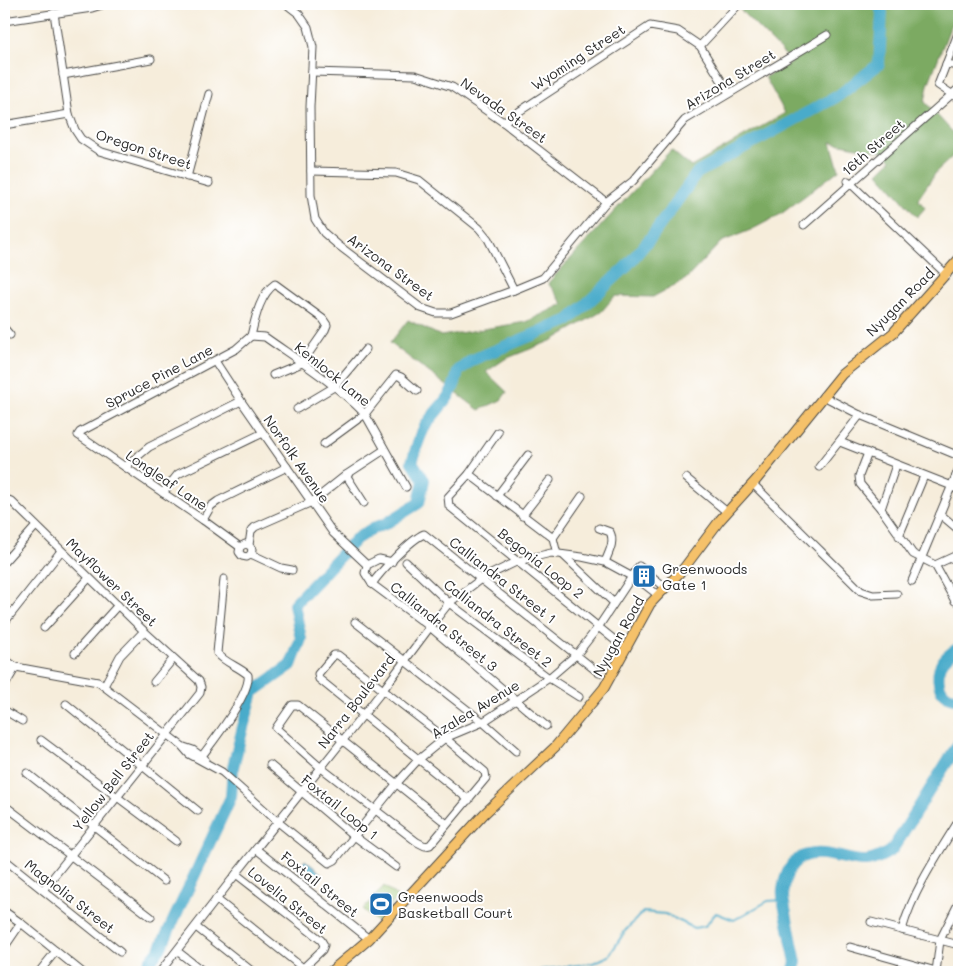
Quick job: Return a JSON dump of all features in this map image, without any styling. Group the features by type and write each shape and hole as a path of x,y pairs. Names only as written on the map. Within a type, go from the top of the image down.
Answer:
{"main road":[{"name":"Nyugan Road","path":"330,972 370,940 484,814 555,747 604,688 650,604 684,568 727,512 753,484 842,374 893,333 959,259"}],"street":[{"path":"4,21 92,8 105,4"},
{"name":"Arizona Street","path":"286,4 299,14 308,27 313,47 311,195 316,219 324,233 421,308 436,314 450,313 544,278 606,202 633,181 686,120 827,36"},
{"path":"700,46 739,4"},
{"name":"Oregon Street","path":"54,14 69,114 80,139 99,150 209,183"},
{"name":"Wyoming Street","path":"503,122 650,26 678,31 700,46 729,93"},
{"path":"959,31 938,85 959,99"},
{"path":"64,75 151,59"},
{"path":"946,64 959,66"},
{"name":"Nevada Street","path":"312,72 415,75 452,87 503,122 606,202"},
{"name":"16th Street","path":"804,225 959,88"},
{"path":"186,177 209,94"},
{"path":"4,125 69,114"},
{"path":"311,171 396,173 419,180 479,228 488,239 514,290"},
{"path":"848,181 946,275"},
{"path":"251,336 256,314 270,287 275,284 279,285 323,319 327,325 302,363 273,375"},
{"path":"4,328 10,335"},
{"name":"Spruce Pine Lane","path":"78,435 80,432 236,349 251,336"},
{"name":"Kemlock Lane","path":"251,336 265,337 334,387 365,414 406,487"},
{"path":"297,409 334,387 366,348"},
{"name":"Norfolk Avenue","path":"215,361 333,533 365,563"},
{"path":"324,444 365,414 396,376 401,377 417,391"},
{"path":"823,396 860,415 959,456"},
{"path":"125,467 150,447 241,401"},
{"path":"819,467 860,415"},
{"path":"498,432 469,474 553,538 560,554 614,602"},
{"path":"164,493 178,474 263,433"},
{"name":"Longleaf Lane","path":"78,435 240,547"},
{"path":"840,442 952,486 959,491"},
{"path":"251,554 252,549 249,545 251,531 255,527 312,502 346,475 384,450"},
{"path":"868,452 859,476 860,484 914,554 935,565 955,601"},
{"path":"497,496 528,455"},
{"path":"881,509 896,465"},
{"path":"203,520 211,506 218,501 287,468"},
{"path":"912,581 959,468"},
{"name":"Begonia Loop 2","path":"469,474 448,497 448,506 617,642"},
{"path":"346,475 364,503"},
{"path":"899,536 924,476"},
{"path":"686,478 727,512"},
{"path":"522,516 550,480"},
{"path":"753,484 861,591 873,595 897,594"},
{"path":"553,538 582,496"},
{"name":"Mayflower Street","path":"4,500 6,498 12,501 173,659 199,681 201,687"},
{"path":"940,514 959,530"},
{"path":"4,562 36,526"},
{"path":"599,528 610,532 612,537 605,562"},
{"name":"Calliandra Street 1","path":"392,562 417,537 424,534 599,673"},
{"path":"249,545 244,544 240,547 239,552 242,556 247,557 251,554"},
{"path":"4,623 61,551"},
{"path":"251,554 280,568 292,570"},
{"name":"Narra Boulevard","path":"160,972 300,792 363,716 449,603 481,579 518,561 551,554 605,562 632,576 658,595"},
{"path":"935,565 959,554"},
{"path":"379,559 392,562 385,567 372,584 365,573 365,563 379,559"},
{"name":"Calliandra Street 2","path":"406,562 449,603 549,678 579,697"},
{"path":"632,576 639,566 666,587"},
{"name":"Azalea Avenue","path":"278,822 329,863 335,860 418,760 445,738 483,722 549,678 576,654 599,626 632,576"},
{"path":"44,628 89,578"},
{"path":"202,756 230,717 249,682 248,675 239,667 222,659 217,652 224,579"},
{"name":"Calliandra Street 3","path":"372,584 430,627 546,726"},
{"path":"75,653 118,605"},
{"path":"355,622 483,722 516,751"},
{"path":"104,686 120,656 144,631"},
{"path":"447,824 295,704 292,705 276,728 320,767 416,842 424,846 430,845 469,800 487,775 445,738 336,654 317,676 319,679 469,800"},
{"path":"4,659 16,667 98,682 182,746 189,754 220,771"},
{"path":"154,682 173,659"},
{"path":"4,687 16,667"},
{"name":"Yellow Bell Street","path":"43,890 200,693 201,687"},
{"path":"66,704 198,811"},
{"path":"4,710 22,721"},
{"path":"41,740 176,841"},
{"path":"182,746 202,756 278,822"},
{"name":"Foxtail Loop 1","path":"270,765 354,836 396,867"},
{"path":"26,773 164,882"},
{"path":"8,808 151,917"},
{"path":"902,930 919,889 959,820"},
{"name":"Foxtail Street","path":"256,849 370,940"},
{"name":"Magnolia Street","path":"4,860 120,952"},
{"name":"Lovelia Street","path":"236,874 321,940 324,945 322,950 301,970"},
{"path":"216,899 301,970"},
{"path":"850,947 936,972 940,940 959,902"},
{"path":"4,911 21,922 82,972"},
{"path":"4,948 21,922"},
{"path":"871,922 959,945"},
{"path":"196,927 253,972"},
{"path":"176,951 204,972"},
{"path":"39,972 56,952"}],"green space":[{"path":"746,4 959,4 928,85 925,102 959,139 959,161 953,156 937,171 918,199 925,208 917,217 878,173 891,160 883,152 831,142 839,170 781,214 753,229 721,242 686,279 653,297 615,296 601,312 553,340 505,359 486,372 507,392 501,400 479,410 390,343 408,320 441,336 526,322 563,304 548,283 671,150 691,167 785,113 765,77 792,62 740,10"},
{"name":"Greenwoods Basketball Court","path":"384,886 398,897 377,922 363,910"}],"water":[{"path":"305,860 322,874 315,883 298,870"}],"waterway":[{"path":"141,972 160,949 231,797 233,767 253,692 291,665 301,639 294,604 356,539 419,503 424,480 412,462 424,429 449,395 458,371 472,360 569,320 625,268 652,236 697,173 838,96 879,64 882,13 879,4"},
{"path":"959,648 941,664 938,680 944,693 949,697 959,699"},
{"path":"793,972 796,962 783,895 785,880 792,865 804,856 811,854 868,861 883,856 892,850 959,743"},
{"path":"538,972 540,970 593,963 609,956 625,931 643,912 665,914 694,928 705,926 716,913 734,920 768,901 784,900"}],"place":[{"name":"Greenwoods Gate 1","path":"644,576"},
{"name":"Greenwoods Basketball Court","path":"381,904"}]}
